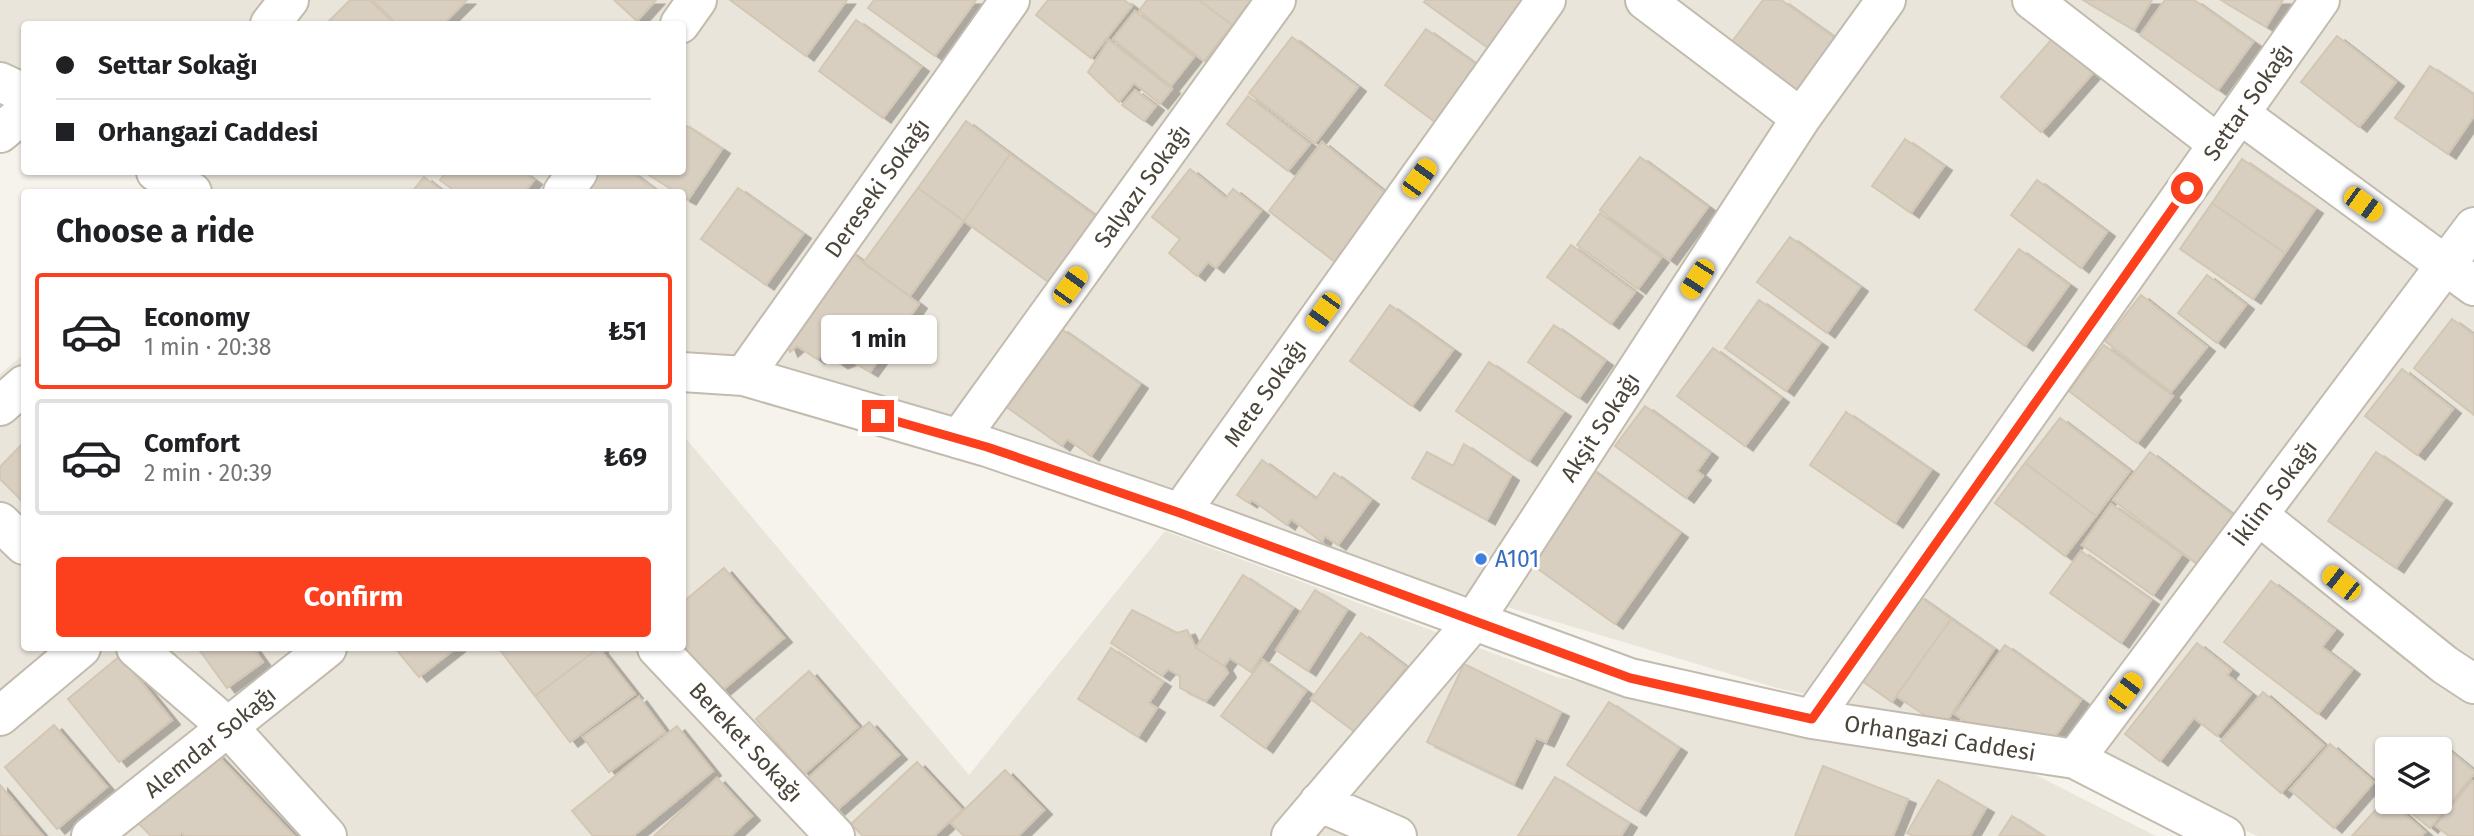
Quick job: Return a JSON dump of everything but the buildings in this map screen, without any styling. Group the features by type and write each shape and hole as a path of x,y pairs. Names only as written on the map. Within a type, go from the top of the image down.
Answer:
{"street":[{"path":"272,21 289,0"},
{"path":"682,21 697,0"},
{"name":"Dereseki Sokağı","path":"744,376 1010,0"},
{"name":"Salyazı Sokağı","path":"959,439 1276,0"},
{"name":"Mete Sokağı","path":"1180,513 1546,0"},
{"path":"1645,0 1801,118"},
{"name":"Akşit Sokağı","path":"1291,836 1473,622 1801,118 1886,0"},
{"path":"2032,0 2460,276"},
{"name":"Settar Sokağı","path":"1812,719 2320,0"},
{"path":"0,82 21,92"},
{"path":"0,132 21,115"},
{"path":"161,175 187,189"},
{"name":"İklim Sokağı","path":"2075,759 2258,515 2460,276 2474,227"},
{"name":"Orhangazi Caddesi","path":"686,372 744,376 959,439 1180,513 1630,678 1812,719 2075,759 2225,836"},
{"path":"0,406 21,388"},
{"path":"2258,515 2445,665 2474,684"},
{"path":"0,522 21,542"},
{"path":"0,716 78,651"},
{"path":"139,651 229,728 327,836"},
{"name":"Alemdar Sokağı","path":"91,836 323,651"},
{"name":"Bereket Sokağı","path":"660,651 835,836"},
{"path":"1319,802 1397,836"}],"shaded area":[{"path":"0,0 2474,0 2474,836 2257,836 2082,753 1777,688 1220,521 686,354 686,189 197,189 172,175 686,175 686,21 21,21 21,88 0,76"},
{"path":"21,356 21,651 686,651 686,439 969,775 1165,531 1557,677 2016,765 2156,836 0,836 0,374"}],"place":[{"name":"A101","path":"1481,559"}],"route":[{"path":"878,416 987,447 1180,513 1630,678 1812,719 2187,188"}]}
